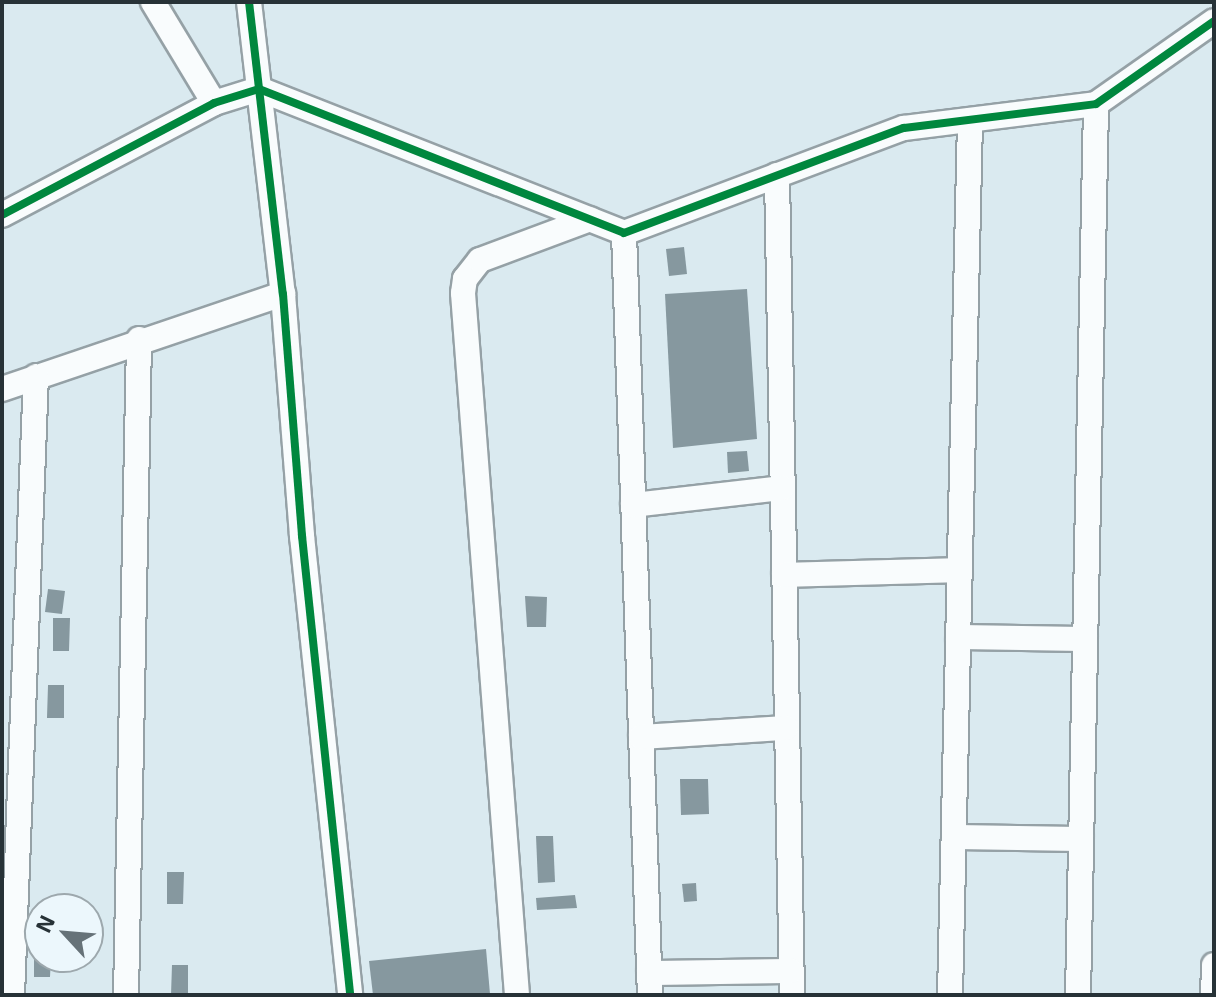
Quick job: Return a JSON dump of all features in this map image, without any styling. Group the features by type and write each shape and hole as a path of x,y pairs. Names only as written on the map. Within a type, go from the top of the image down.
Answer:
{"street":[{"path":"153,2 214,103"},
{"path":"249,2 283,294 302,536 350,995"},
{"path":"2,215 214,103 259,89 624,233 904,128 1096,104 1214,21"},
{"path":"1078,995 1096,104"},
{"path":"950,995 970,120"},
{"path":"624,233 649,984 791,983 777,175"},
{"path":"517,995 463,293 465,279 480,260 590,219"},
{"path":"2,389 139,339 283,294"},
{"path":"126,995 139,339"},
{"path":"12,995 36,376"},
{"path":"633,505 782,488"},
{"path":"784,575 960,570"},
{"path":"958,637 1085,639"},
{"path":"641,737 786,728"},
{"path":"954,837 1081,839"},
{"path":"1213,995 1214,965"}],"building":[{"path":"684,247 687,274 669,276 666,249"},
{"path":"747,289 757,439 673,448 665,294"},
{"path":"747,451 749,471 728,473 727,452"},
{"path":"48,589 65,591 62,614 45,612"},
{"path":"525,596 547,597 546,627 527,627"},
{"path":"53,618 70,618 69,651 53,651"},
{"path":"48,685 64,685 64,718 47,718"},
{"path":"680,779 708,779 709,814 681,815"},
{"path":"536,836 553,836 555,882 538,883"},
{"path":"167,872 184,872 183,904 167,904"},
{"path":"696,883 697,901 684,902 682,884"},
{"path":"575,895 577,908 537,910 536,898"},
{"path":"486,949 490,994 373,995 369,961"},
{"path":"172,965 188,965 188,995 171,995"},
{"path":"34,973 50,973 50,977 34,977"}],"cycle path":[{"path":"249,2 283,294 302,536 350,995"},
{"path":"2,215 214,103 259,89 624,233 904,128 1096,104 1214,21"}]}
